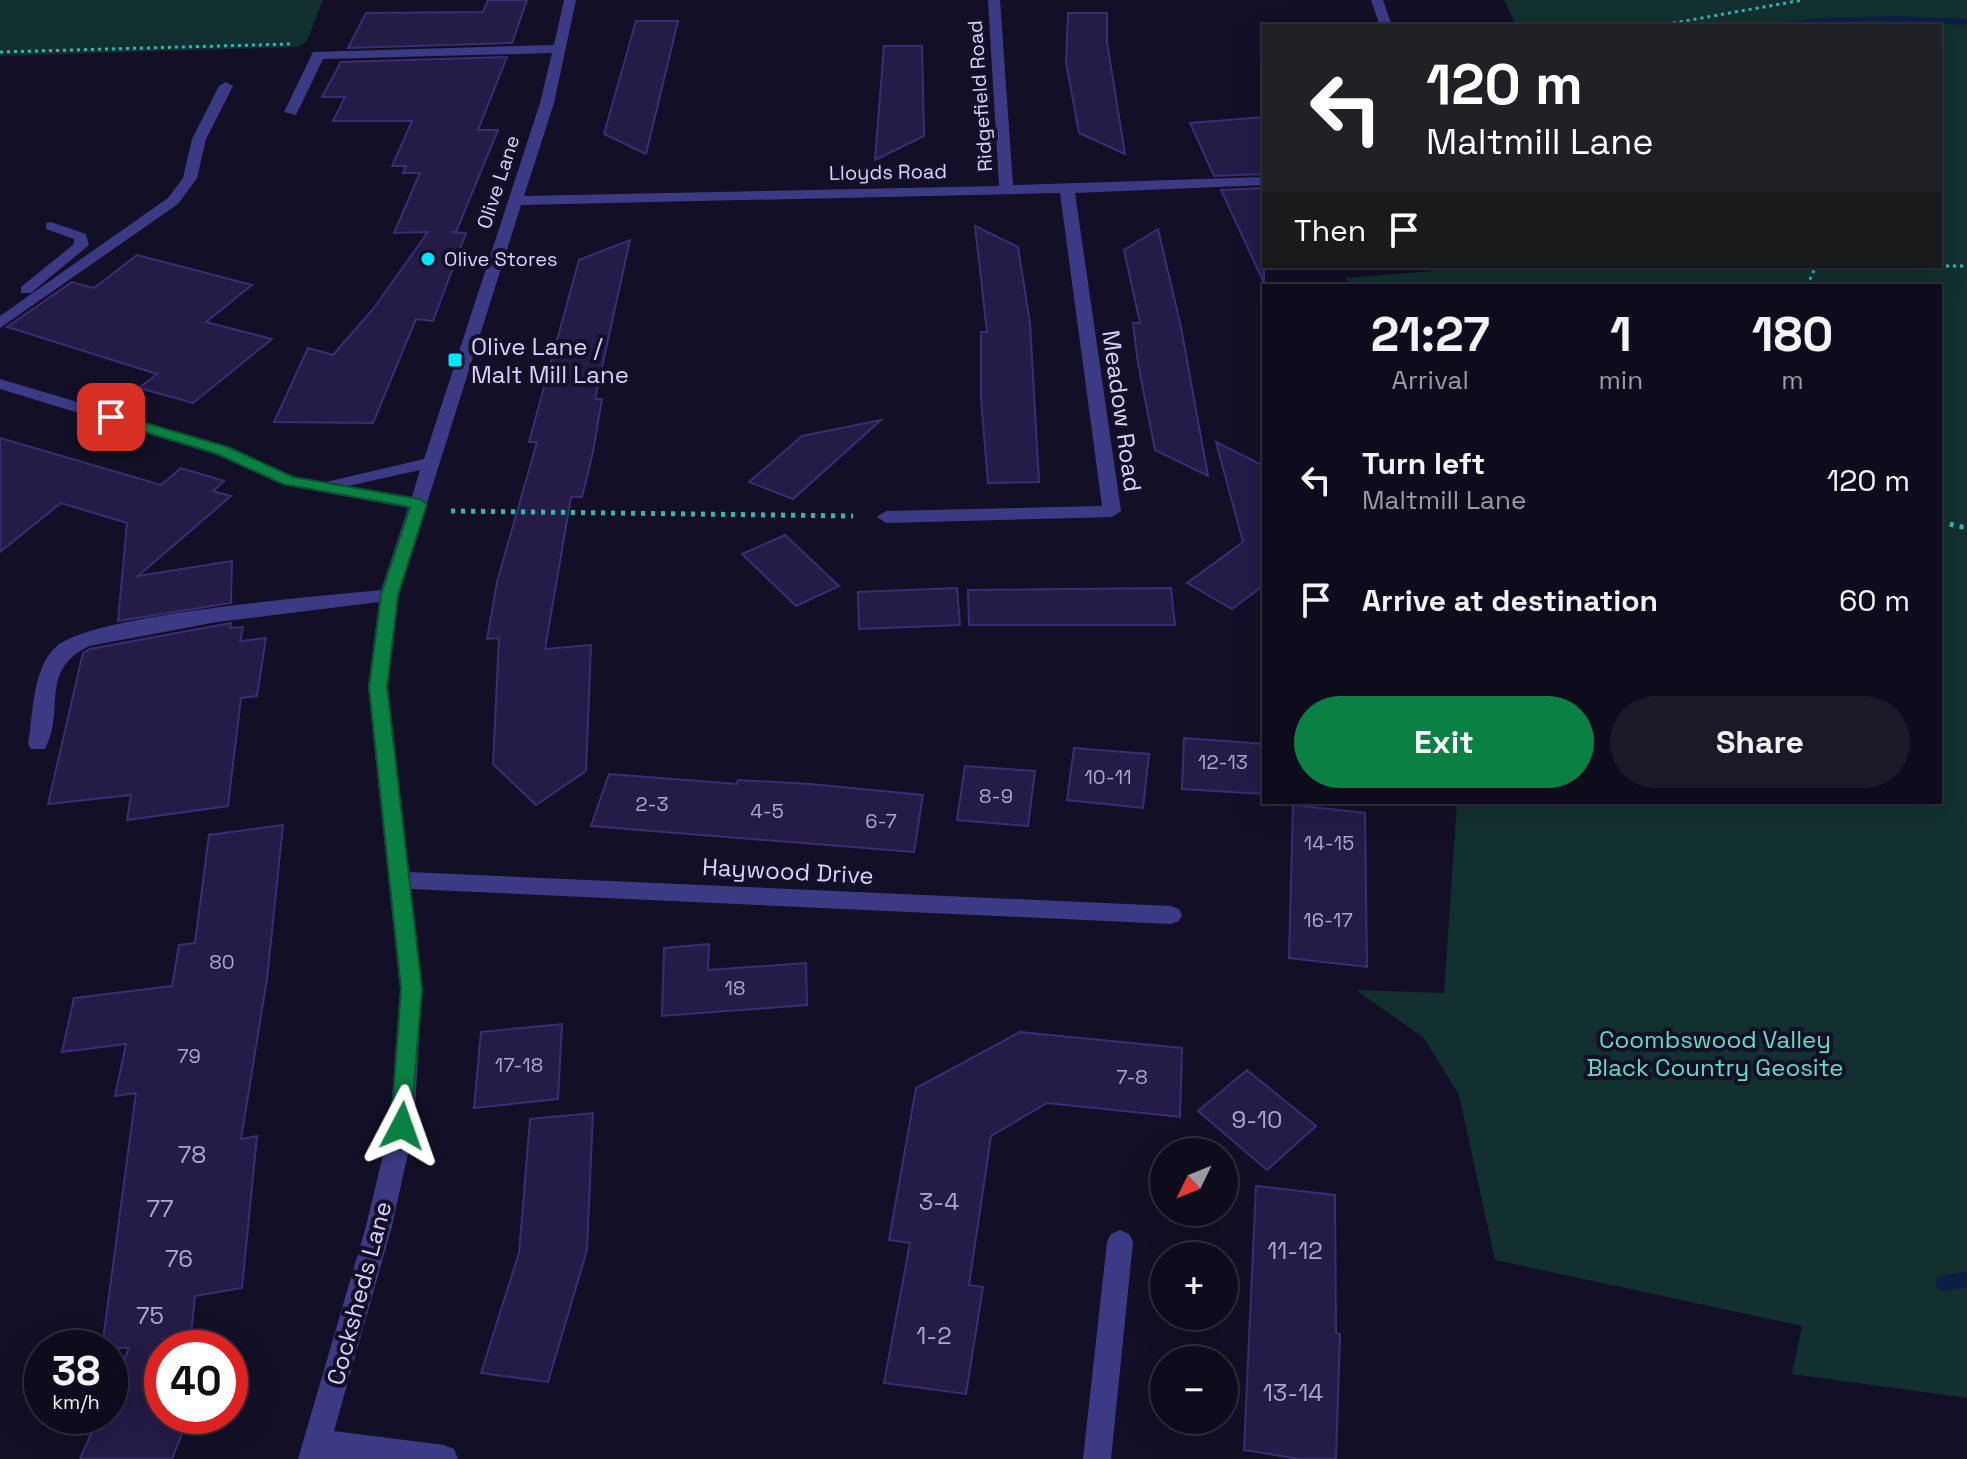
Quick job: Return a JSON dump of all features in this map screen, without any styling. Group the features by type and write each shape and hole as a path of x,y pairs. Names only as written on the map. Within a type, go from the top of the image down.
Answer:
{"street":[{"name":"Olive Lane","path":"418,507 430,463 477,329 561,49 570,0"},
{"name":"Ridgefield Road","path":"994,0 1006,189"},
{"path":"1377,0 1385,24"},
{"path":"291,112 318,55 561,49"},
{"path":"0,323 173,201 190,178 199,139 226,86"},
{"name":"Lloyds Road","path":"513,201 1067,189 1262,181"},
{"name":"Meadow Road","path":"886,517 1112,511 1067,189"},
{"path":"0,308 82,245 81,237 51,226"},
{"path":"0,384 223,451 289,481 325,485 418,507"},
{"path":"325,485 430,463"},
{"name":"Cocksheds Lane","path":"315,1450 379,1226 402,1126 411,989 402,880 378,687 389,595 418,507"},
{"path":"38,744 53,666 65,648 82,640 144,627 389,595"},
{"name":"Haywood Drive","path":"402,880 1171,915"},
{"path":"1097,1459 1120,1242"},
{"path":"315,1450 444,1459"}],"path":[{"path":"1668,24 1803,0"},
{"path":"0,52 301,43 318,55"},
{"path":"1942,266 1967,266"},
{"path":"418,507 886,517"},
{"path":"1942,522 1967,528"}],"green space":[{"path":"0,0 323,0 307,41 298,47 0,56"},
{"name":"Coombswood Valley Black Country Geosite","path":"1504,0 1967,0 1967,1398 1792,1374 1802,1326 1495,1260 1459,1095 1424,1038 1356,990 1444,993 1457,804 1942,804 1942,284 1350,284 1346,278 1432,271 1433,268 1942,268 1942,24 1516,24"}],"building":[{"path":"488,0 527,0 512,43 348,48 366,13 483,12"},
{"path":"1068,13 1107,13 1107,42 1125,154 1079,133 1066,62"},
{"path":"636,21 678,21 646,154 604,134"},
{"path":"884,46 922,46 924,136 875,160"},
{"path":"507,57 478,130 498,130 456,232 451,232 466,233 433,321 416,319 373,423 274,422 308,348 333,355 374,308 428,232 394,233 420,173 403,173 406,166 392,166 412,121 333,121 345,97 322,97 341,62"},
{"path":"1262,117 1262,174 1214,176 1190,123"},
{"path":"1262,188 1264,283 1221,190"},
{"path":"975,226 1018,247 1030,323 1039,482 988,483 981,398 981,332 987,332"},
{"path":"1158,229 1181,327 1208,476 1155,450 1133,323 1140,323 1124,250"},
{"path":"630,240 595,399 602,399 593,452 582,497 571,497 545,649 591,645 586,771 536,805 493,764 499,638 487,639 497,582 537,442 529,442 579,260"},
{"path":"137,255 252,285 206,322 272,339 193,403 139,388 157,374 7,327 72,282 94,288"},
{"path":"881,420 793,499 749,482 802,436"},
{"path":"0,438 161,485 181,468 224,481 213,491 231,496 138,576 232,561 231,603 118,621 127,523 61,503 0,552"},
{"path":"1216,442 1262,465 1262,586 1232,609 1187,583 1243,542"},
{"path":"785,535 839,586 796,606 742,554"},
{"path":"957,588 960,625 859,629 858,592"},
{"path":"1171,588 1175,625 969,625 968,590"},
{"path":"231,623 230,628 243,627 240,641 266,638 257,696 241,698 228,806 127,820 131,795 48,804 83,653 90,649"},
{"path":"1184,738 1262,744 1262,794 1182,789"},
{"path":"1074,748 1149,754 1143,808 1067,800"},
{"path":"965,766 1035,771 1028,826 957,820"},
{"path":"609,774 737,784 738,780 810,784 923,795 914,852 591,826"},
{"path":"1293,805 1365,813 1367,967 1289,958"},
{"path":"283,825 267,979 241,1139 257,1136 242,1288 195,1296 191,1330 144,1330 144,1434 182,1434 172,1459 80,1459 91,1434 128,1434 128,1330 104,1330 136,1093 115,1096 126,1044 62,1052 74,998 172,986 179,945 195,943 209,835"},
{"path":"709,944 708,970 806,963 807,1005 662,1016 664,948"},
{"path":"562,1024 558,1099 474,1108 481,1032"},
{"path":"1020,1032 1182,1048 1180,1117 1047,1103 991,1136 969,1285 983,1287 966,1394 884,1383 910,1243 889,1240 916,1088"},
{"path":"1247,1070 1316,1126 1267,1170 1238,1145 1238,1138 1230,1138 1198,1111"},
{"path":"593,1113 587,1250 548,1382 481,1373 519,1253 530,1119"},
{"path":"1256,1186 1335,1195 1336,1333 1340,1334 1336,1459 1300,1459 1244,1450"}],"waterway":[{"path":"1792,24 1848,19 1967,22"},
{"path":"1944,1283 1967,1279"}],"place":[{"name":"Olive Stores","path":"428,259"},
{"name":"Olive Lane / Malt Mill Lane","path":"455,360"}],"route":[{"path":"111,417 223,451 289,481 419,504 389,595 378,687 402,880 411,989 402,1126"}]}
